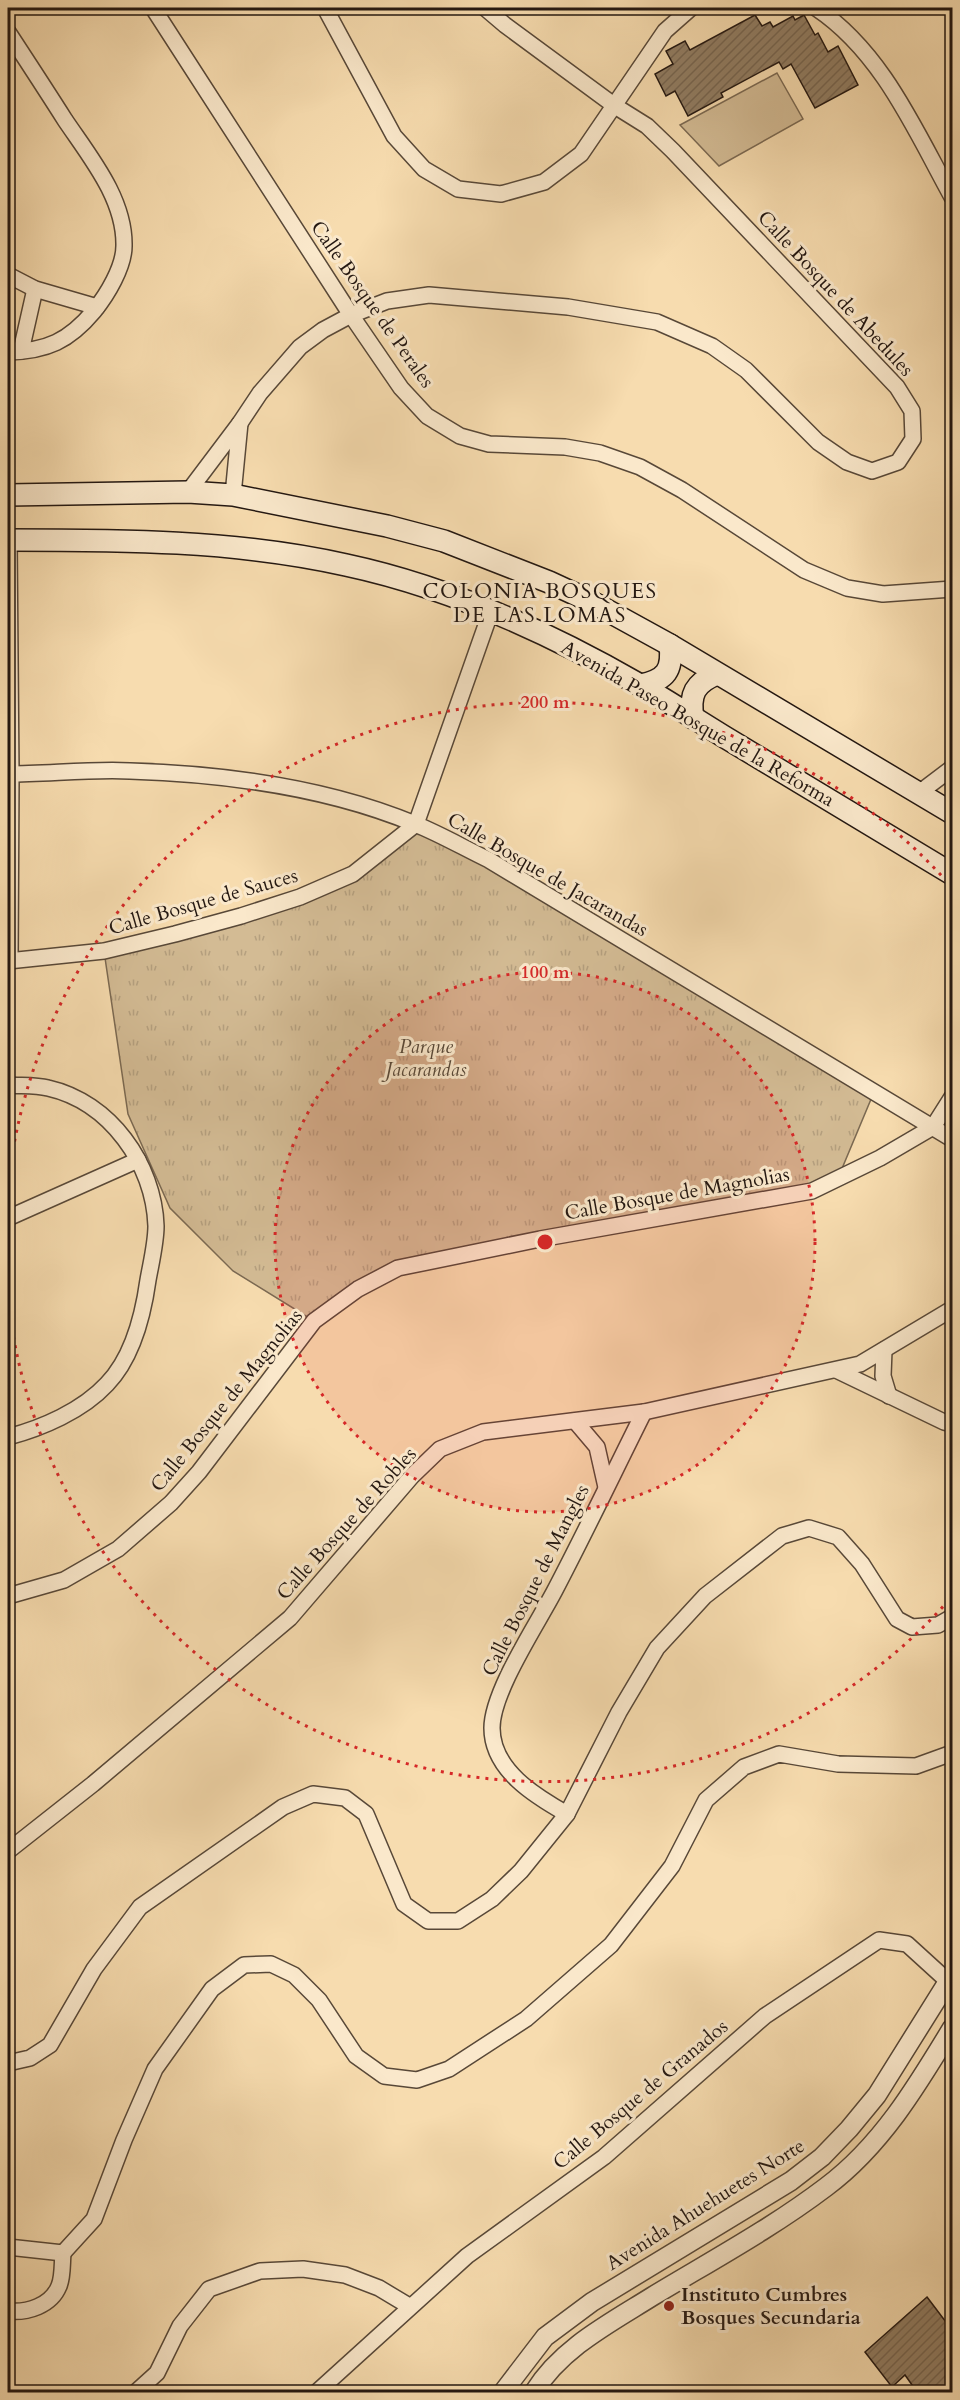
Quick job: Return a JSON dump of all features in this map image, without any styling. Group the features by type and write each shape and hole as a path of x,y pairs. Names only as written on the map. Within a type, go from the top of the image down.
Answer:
{"main road":[{"path":"8,495 188,492 233,495 387,526 444,541 549,582 590,601 670,645 952,813"},
{"name":"Avenida Paseo Bosque de la Reforma","path":"8,540 147,541 252,549 345,564 424,586 491,611 578,651 641,685 952,874"},
{"path":"641,685 655,682 666,673 672,659 670,645"},
{"path":"693,718 690,704 694,690 704,680 717,674"}],"street":[{"name":"Calle Bosque de Perales","path":"153,8 351,315 401,388 427,416 460,436 489,444 564,447 600,453 640,467 682,490 804,570 847,588 883,594 952,589"},
{"path":"325,8 394,136 424,169 458,189 501,194 544,182 581,154 665,31 691,8"},
{"name":"Calle Bosque de Abedules","path":"188,492 271,378 300,347 323,330 351,315 387,301 429,295 568,307 657,322 712,346 746,370 818,442 847,462 873,471 898,462 913,439 912,411 897,387 673,151 647,126 615,106 485,8"},
{"path":"816,8 858,41 892,88 952,197"},
{"path":"8,32 104,178 120,213 124,247 114,281 78,330 55,345 14,351 35,289"},
{"path":"8,275 35,289 97,307"},
{"name":"Calle Bosque de Abedules","path":"233,495 240,423"},
{"path":"8,540 9,961"},
{"path":"416,824 491,611"},
{"path":"918,793 952,768"},
{"name":"Calle Bosque de Jacarandas","path":"9,774 129,771 232,779 301,789 367,806 416,824 489,860 952,1139"},
{"name":"Calle Bosque de Sauces","path":"9,961 104,951 231,919 300,897 352,874 416,824"},
{"path":"8,1086 48,1088 84,1101 114,1125 138,1160 152,1193 156,1227 144,1306 131,1348 108,1384 78,1408 30,1431 8,1437"},
{"name":"Calle Bosque de Magnolias","path":"8,1596 64,1581 118,1550 171,1503 199,1472 314,1321 358,1289 398,1268 540,1239 812,1191 880,1158 933,1127 952,1097"},
{"path":"8,1218 138,1160"},
{"name":"Calle Bosque de Robles","path":"8,1851 93,1784 290,1618 412,1476 440,1449 483,1432 644,1412 860,1364 952,1309"},
{"path":"884,1350 883,1376 890,1396"},
{"path":"836,1370 952,1424"},
{"name":"Calle Bosque de Mangles","path":"567,1814 537,1798 515,1779 497,1753 492,1728 501,1690 644,1412"},
{"path":"575,1421 597,1447 606,1487"},
{"path":"8,2062 30,2058 50,2044 94,1969 140,1907 283,1807 313,1794 345,1797 366,1814 404,1904 428,1921 458,1921 492,1899 521,1871 567,1814 619,1712 657,1648 705,1596 782,1536 809,1528 838,1537 862,1564 897,1619 912,1627 938,1625 952,1617"},
{"path":"8,2311 20,2313 42,2306 59,2287 63,2253 94,2219 124,2140 156,2069 212,1989 244,1965 271,1964 294,1975 319,2000 356,2056 384,2076 417,2080 449,2069 526,2019 610,1945 672,1866 706,1800 744,1767 779,1754 838,1764 916,1766 952,1754"},
{"name":"Calle Bosque de Granados","path":"317,2392 409,2306 467,2256 604,2157 765,2016 879,1940 907,1944 951,1980"},
{"name":"Avenida Ahuehuetes Norte","path":"503,2392 544,2337 582,2309 791,2181 822,2157 849,2129 877,2094 951,1980"},
{"path":"534,2392 564,2356 605,2325 797,2208 828,2186 872,2145 912,2094 952,2028"},
{"path":"8,2247 63,2253"},
{"path":"136,2392 157,2373 180,2326 209,2289 260,2271 303,2268 345,2275 378,2288 409,2306"}],"green space":[{"path":"777,73 803,119 719,166 680,125"},
{"name":"Parque Jacarandas","path":"416,824 874,1092 838,1178 398,1268 314,1321 233,1271 170,1208 128,1114 104,951 307,894 385,850"}],"building":[{"path":"755,15 762,26 770,22 773,27 793,16 795,20 804,15 815,35 818,33 828,52 838,46 858,85 815,108 791,64 783,69 779,62 721,93 723,97 688,116 675,91 666,96 655,74 673,64 666,51 685,41 690,50"},
{"path":"927,2297 952,2330 952,2392 917,2392 905,2375 892,2387 865,2352"}],"place":[{"name":"Instituto Cumbres Bosques Secundaria","path":"669,2306"}],"district":[{"name":"COLONIA BOSQUES DE LAS LOMAS","path":"540,603"}]}
